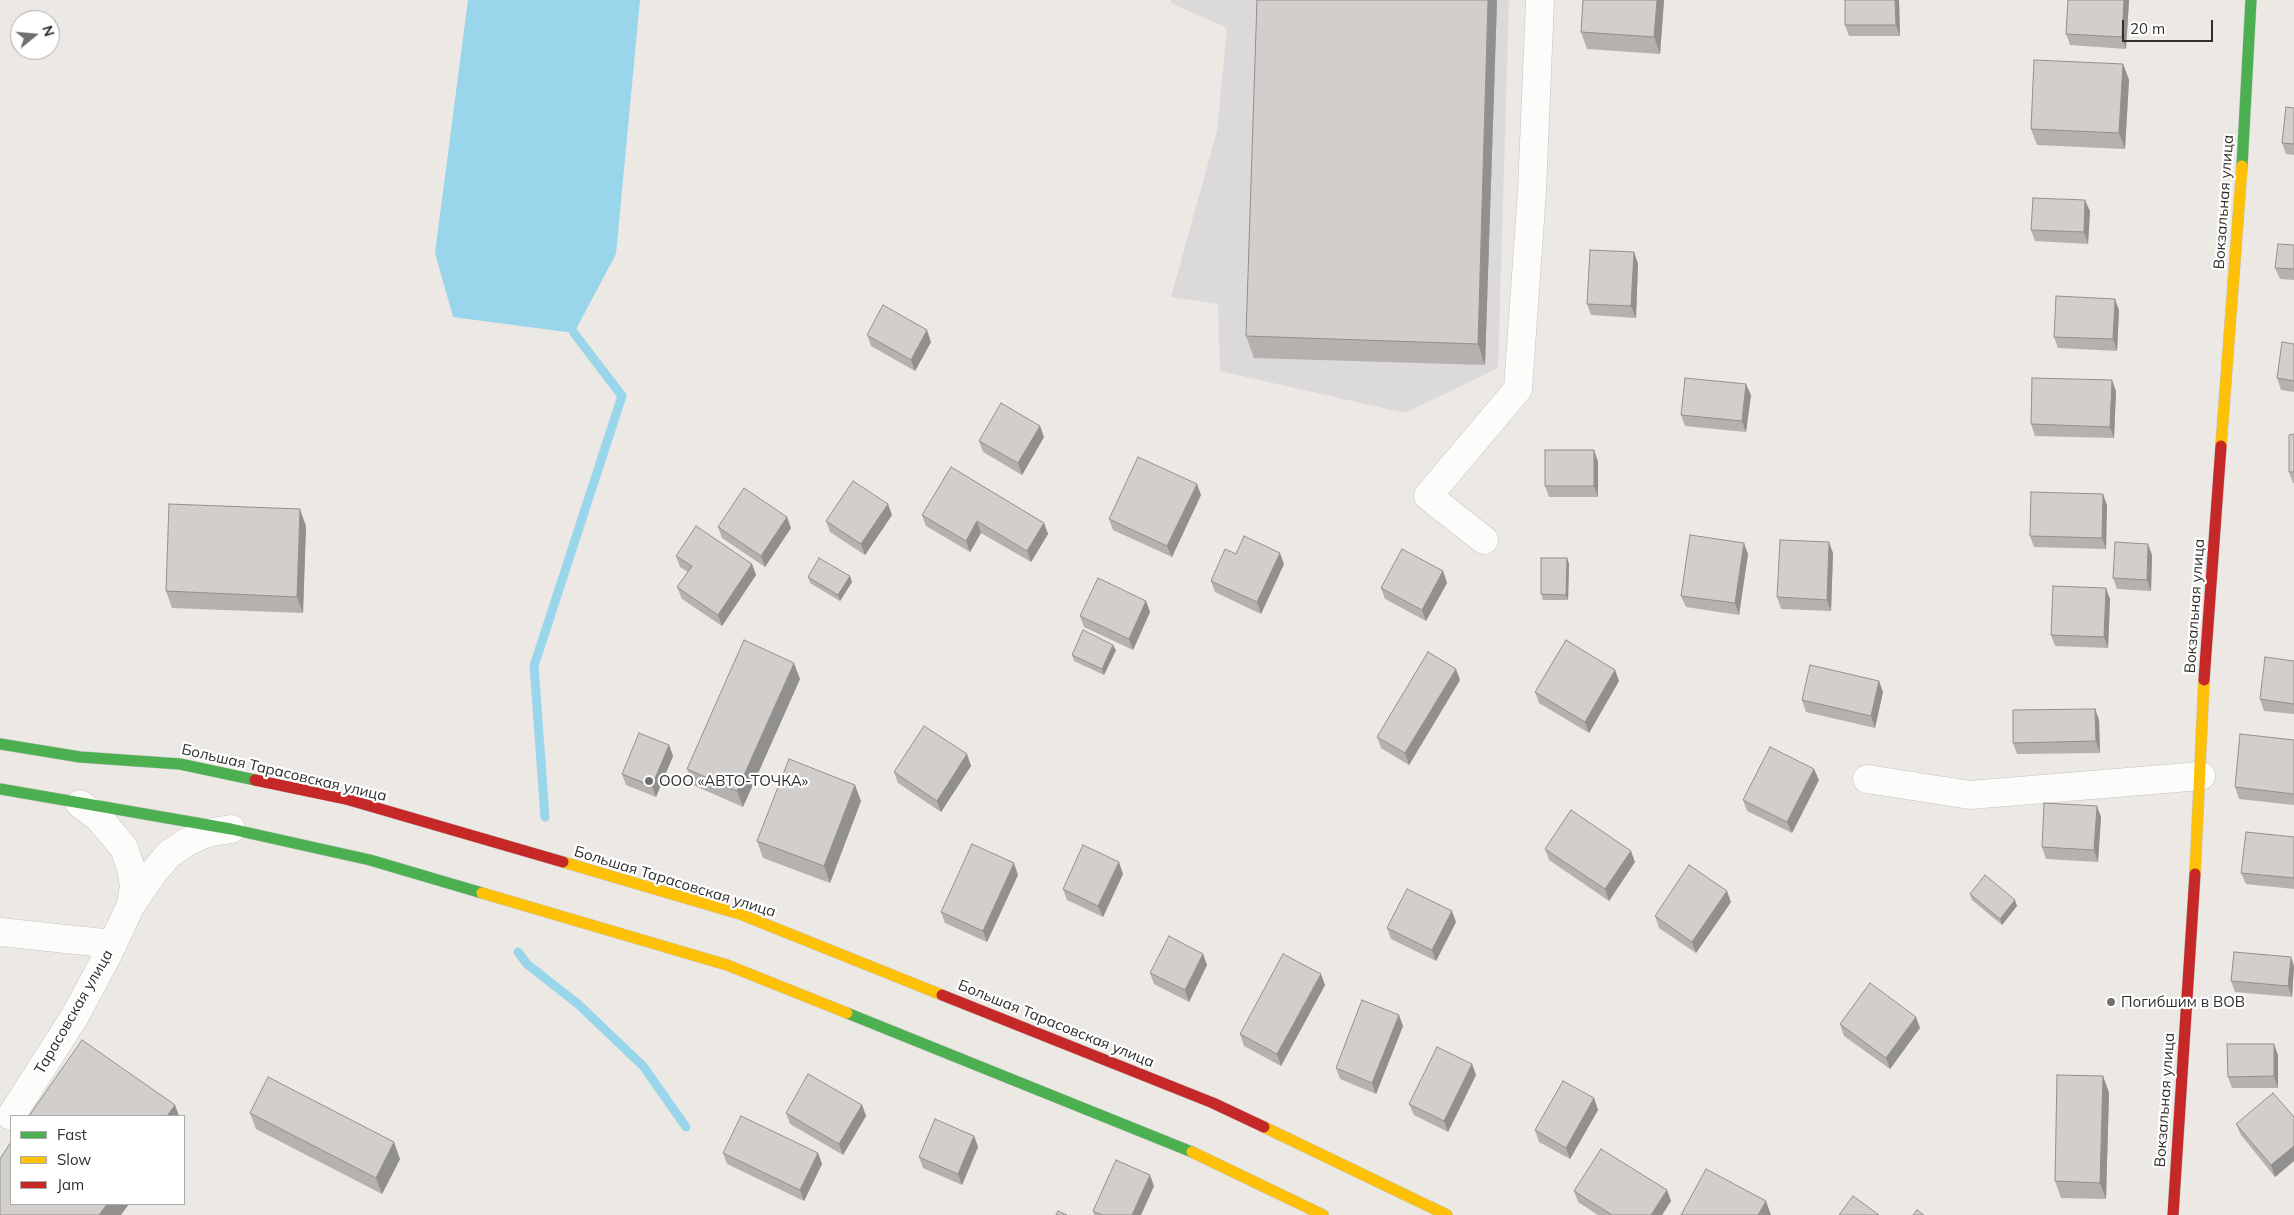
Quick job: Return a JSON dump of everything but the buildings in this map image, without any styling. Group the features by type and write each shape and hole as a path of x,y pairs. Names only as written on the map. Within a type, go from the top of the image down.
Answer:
{"street":[{"path":"1484,540 1428,496 1518,389 1532,191 1540,0"},
{"name":"Вокзальная улица","path":"2173,1215 2201,776 2202,708 2240,196 2251,0"},
{"name":"Большая Тарасовская улица","path":"0,744 80,757 180,764 346,799 740,914 1213,1102 1447,1215"},
{"path":"1867,778 1970,795 2201,776"},
{"path":"0,789 231,829 370,860 727,964 1193,1153 1323,1215"},
{"path":"80,804 98,818 124,848 132,868 134,885 131,905"},
{"path":"131,905 169,854 187,842 207,833 231,829"},
{"name":"Тарасовская улица","path":"12,1115 75,1016 131,905"},
{"path":"0,932 113,944"},
{"name":"Тарасовская улица","path":"0,1134 10,1118"}],"shaded area":[{"path":"1171,0 1509,0 1498,368 1405,413 1220,371 1218,304 1171,297 1217,131 1227,28 1171,3"}],"water":[{"path":"468,0 640,0 616,254 574,333 453,317 435,253"}],"waterway":[{"path":"545,817 534,666 622,396 574,333"},
{"path":"518,952 527,964 578,1004 643,1066 686,1127"}],"traffic: fast":[{"path":"2242,166 2251,0"},
{"path":"0,744 80,757 180,764 255,780"},
{"path":"0,789 231,829 370,860 482,893"},
{"path":"847,1013 1192,1152"}],"traffic: slow":[{"path":"2221,446 2242,166"},
{"path":"2195,874 2204,680"},
{"path":"563,862 740,914 942,995"},
{"path":"482,893 727,965 847,1013"},
{"path":"1264,1127 1447,1215"},
{"path":"1192,1152 1323,1215"}],"traffic: jam":[{"path":"2204,680 2221,446"},
{"path":"255,780 346,799 563,862"},
{"path":"2173,1215 2195,874"},
{"path":"942,995 1213,1103 1264,1127"}],"place":[{"name":"ООО «АВТО-ТОЧКА»","path":"649,781"},
{"name":"Погибшим в ВОВ","path":"2111,1002"}]}
